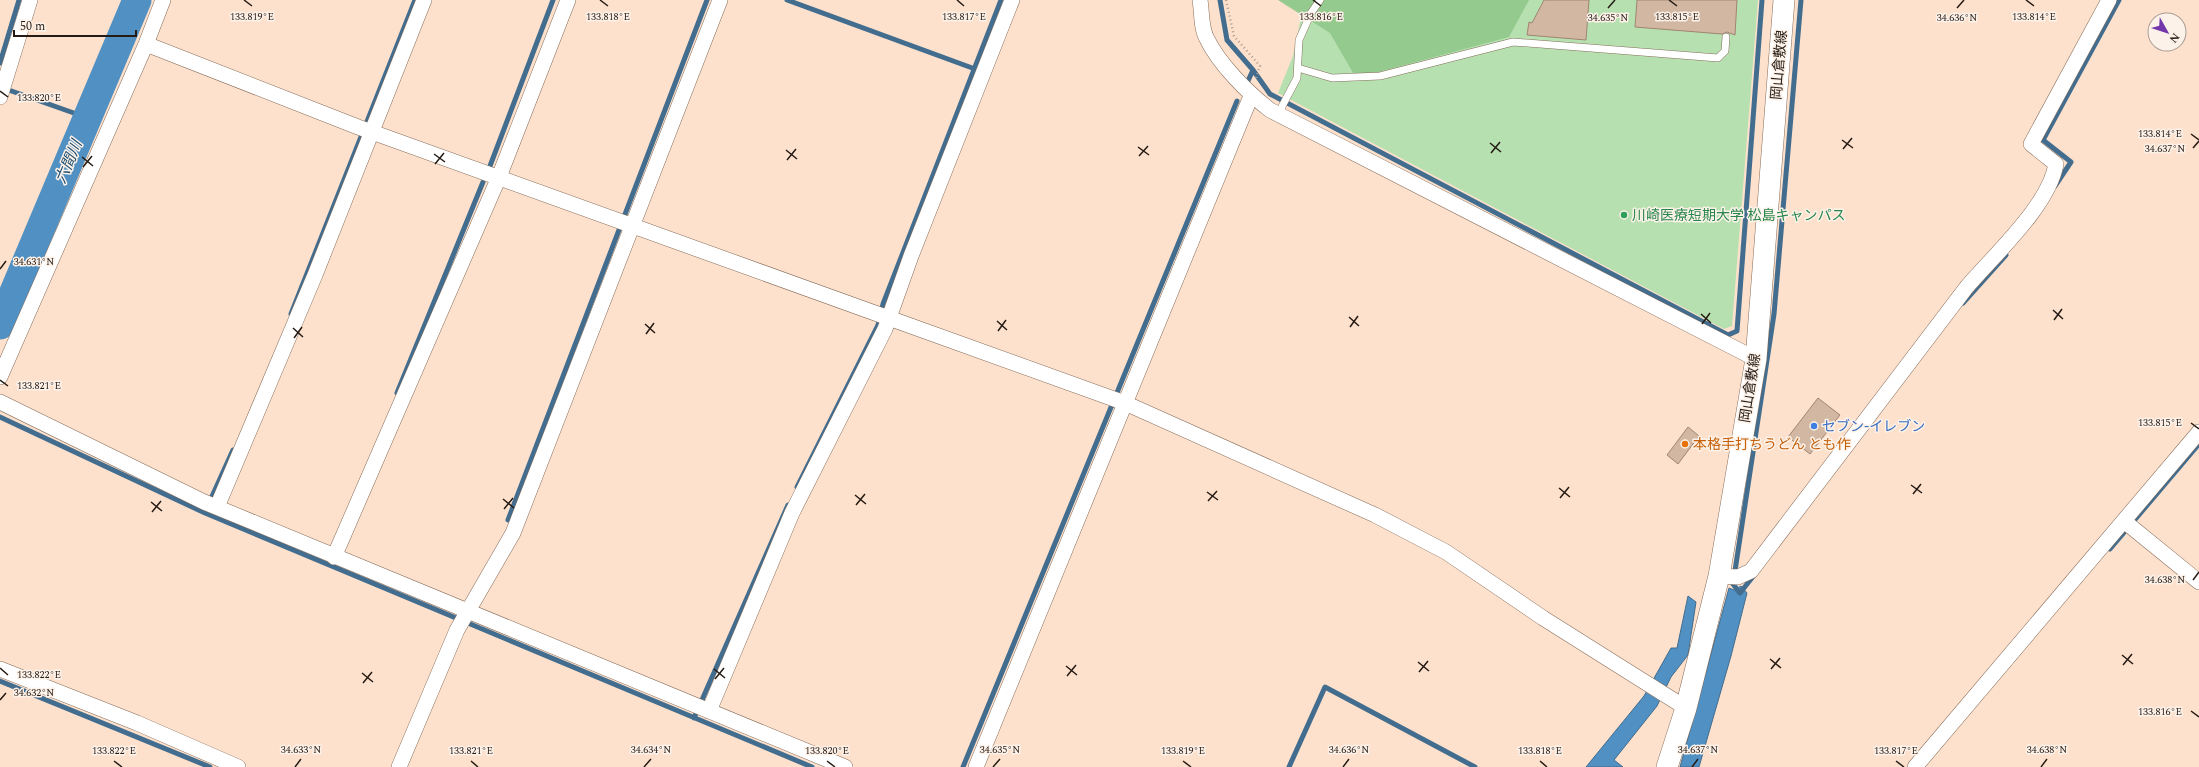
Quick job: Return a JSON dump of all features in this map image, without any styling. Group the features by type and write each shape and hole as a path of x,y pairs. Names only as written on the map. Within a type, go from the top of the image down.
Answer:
{"main road":[{"name":"岡山倉敷線","path":"1667,767 1730,577 1756,359 1784,0"}],"street":[{"path":"0,97 30,0"},
{"path":"0,377 146,44 163,0"},
{"path":"212,505 276,373 365,130 424,0"},
{"path":"334,557 499,177 568,0"},
{"path":"399,767 463,619 513,533 626,222 720,0"},
{"path":"702,708 792,513 884,329 882,316 1012,0"},
{"path":"1200,0 1206,39 1228,69 1251,96 1756,359"},
{"path":"1730,577 1751,571 1966,288 1991,258 2020,230 2054,178 2056,164 2031,144 2109,0"},
{"path":"146,44 365,130 626,222 1117,400 1375,515 1446,552 1543,618 1686,708"},
{"path":"976,767 1117,400 1251,96"},
{"path":"0,402 212,505 334,557 463,619 702,708 845,767"},
{"path":"1915,767 2128,524 2199,432"},
{"path":"2128,524 2199,582"},
{"path":"0,669 137,723 238,767"}],"lane":[{"path":"1280,110 1297,78 1299,40 1311,13 1320,0"},
{"path":"1298,68 1332,78 1380,76 1513,42 1718,58 1724,51 1726,37"}],"path":[{"path":"1226,0 1234,36 1260,66 1259,70"}],"green space":[{"path":"1278,0 1529,0 1509,37 1356,78 1330,33"},
{"name":"川崎医療短期大学 松島キャンパス","path":"1309,0 1758,0 1732,326 1724,329 1278,93 1293,56 1301,17"}],"water":[{"path":"1741,586 1747,593 1731,656 1699,767 1680,767 1729,588 1734,590"},
{"path":"1688,596 1696,602 1688,655 1671,677 1657,706 1614,760 1623,767 1586,767 1644,696 1671,648 1677,648"}],"building":[{"path":"1544,0 1589,0 1586,40 1527,35 1529,22 1532,23"},
{"path":"1637,0 1737,0 1735,35 1727,32 1722,34 1635,27"},
{"name":"セブン-イレブン","path":"1818,398 1840,415 1810,454 1788,437"},
{"name":"本格手打ちうどん とも作","path":"1688,427 1699,436 1678,464 1667,455"}],"waterway":[{"path":"0,63 19,0"},
{"name":"六間川","path":"0,325 137,0"},
{"path":"291,314 415,0"},
{"path":"490,166 553,0"},
{"path":"508,520 707,0"},
{"path":"787,0 975,69"},
{"path":"797,487 878,325 883,304 1001,0"},
{"path":"1220,0 1227,40 1253,70 1270,94 1728,335 1737,331 1762,0"},
{"path":"1739,592 1733,584 1774,314 1801,0"},
{"path":"2055,186 2071,162 2043,140 2119,0"},
{"path":"1247,83 1253,70"},
{"path":"3,88 88,118"},
{"path":"963,767 1237,101"},
{"path":"397,393 483,182"},
{"path":"1963,303 2006,255"},
{"path":"0,417 205,513 812,767"},
{"path":"2110,549 2199,444"},
{"path":"209,503 233,450"},
{"path":"694,718 788,505"},
{"path":"1740,593 1755,574"},
{"path":"0,681 210,767"},
{"path":"1289,767 1325,687 1475,767"}],"place":[{"name":"川崎医療短期大学 松島キャンパス","path":"1624,215"},
{"name":"セブン-イレブン","path":"1814,426"},
{"name":"本格手打ちうどん とも作","path":"1685,444"}]}
